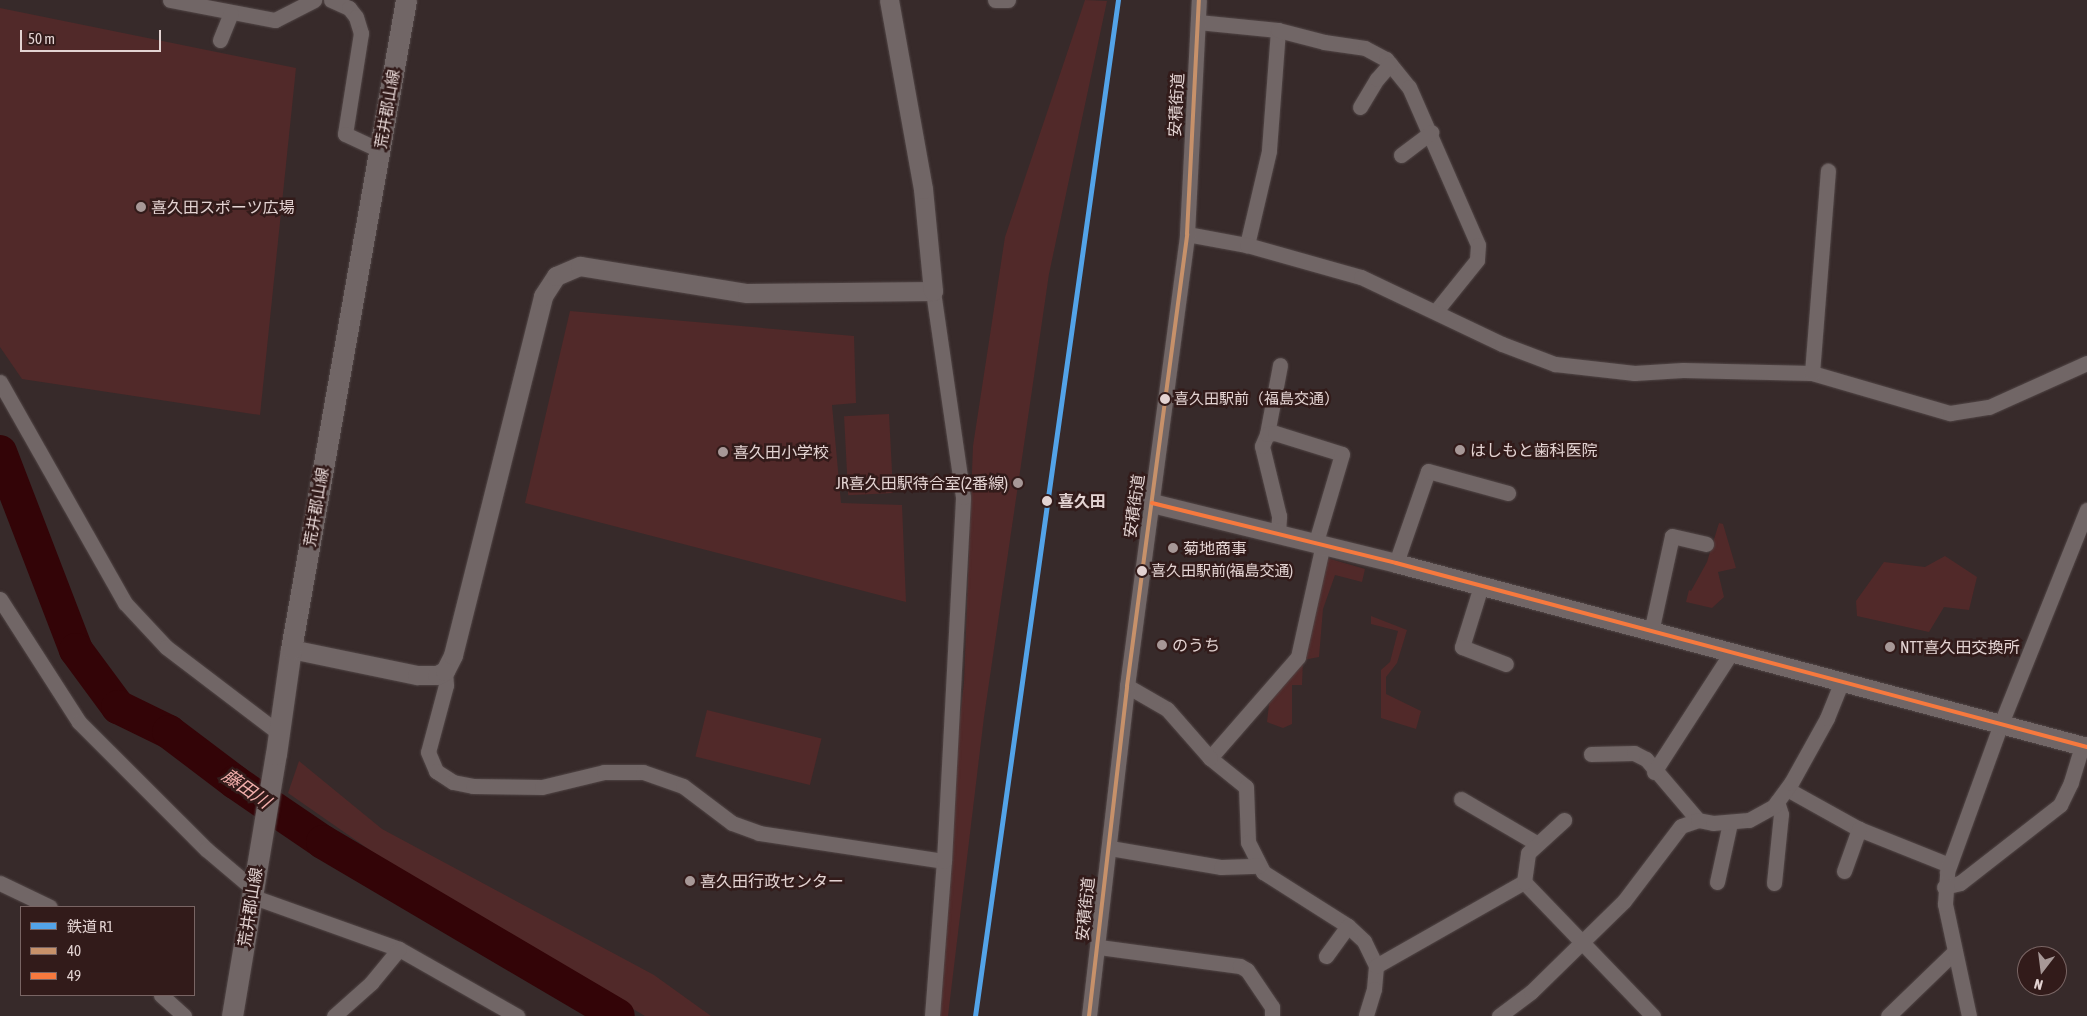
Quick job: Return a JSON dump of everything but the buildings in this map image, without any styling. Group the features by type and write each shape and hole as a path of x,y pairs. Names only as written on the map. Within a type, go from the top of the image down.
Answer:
{"main road":[{"name":"荒井郡山線","path":"232,1016 276,754 290,650 406,0"}],"street":[{"path":"170,0 275,20 314,0"},
{"path":"331,0 349,8 356,17 361,33 345,134 379,150"},
{"path":"889,0 923,189 933,291 963,497 944,862 932,1016"},
{"path":"995,0 1008,0"},
{"name":"安積街道","path":"1089,1016 1099,947 1127,686 1187,234 1199,0"},
{"path":"220,40 231,13"},
{"path":"1198,22 1278,30 1324,42 1365,48 1390,64 1409,87 1478,245 1477,260 1436,311"},
{"path":"1247,245 1269,151 1278,30"},
{"path":"1360,108 1377,79 1390,64"},
{"path":"1401,155 1430,132"},
{"path":"1812,373 1828,171"},
{"path":"1187,234 1247,245 1361,277 1502,344 1555,364 1634,373 1683,370 1812,373 1950,413 1998,404 2087,363"},
{"path":"933,291 748,292 580,266 556,276 543,296 453,655 445,671 446,685 428,752 442,778 473,786 542,787 604,772 643,772 683,786 732,823 759,833 944,862"},
{"path":"1278,532 1279,516 1262,446 1280,365"},
{"path":"0,382 125,603 166,647 279,733"},
{"path":"1210,758 1298,657 1319,543 1342,454 1275,433 1266,434"},
{"path":"1396,563 1428,471 1508,494"},
{"path":"1152,503 1278,532 2084,747 2071,782 2060,804 1960,883 1944,887"},
{"path":"1969,1016 1944,887 1949,865 2000,726 2087,510"},
{"path":"1651,632 1672,536 1706,544"},
{"path":"1481,586 1462,647 1506,664"},
{"path":"0,599 79,722 213,856 253,884 399,949 517,1016"},
{"path":"290,650 417,675 438,675 445,671"},
{"path":"1654,772 1731,653"},
{"path":"1499,1016 1531,992 1634,888 1669,838 1688,821 1730,823 1762,815 1777,802 1787,789 1826,718 1841,683"},
{"path":"1127,686 1167,709 1210,758 1246,787 1248,799 1247,836 1259,866 1284,888 1348,926 1364,940 1376,966 1374,989 1366,1016"},
{"path":"1591,754 1634,753 1646,759 1654,772 1698,820"},
{"path":"1787,789 1860,829 1949,865"},
{"path":"1462,799 1536,843"},
{"path":"1774,883 1781,814 1777,802"},
{"path":"1524,882 1528,853 1536,843 1564,820"},
{"path":"1716,882 1730,823"},
{"path":"1844,871 1860,829"},
{"path":"1110,848 1221,867 1259,866"},
{"path":"1524,882 1653,1016"},
{"path":"1376,966 1524,882"},
{"path":"0,883 48,906"},
{"path":"1326,956 1348,926"},
{"path":"1099,947 1240,966 1247,970 1272,1008 1272,1016"},
{"path":"334,1016 371,983 399,949"},
{"path":"1888,1016 1955,951"},
{"path":"162,996 184,1016"}],"shaded area":[{"path":"1085,0 1107,1 1049,274 984,717 948,1016 926,1016 964,682 973,446 1005,237"},
{"name":"喜久田スポーツ広場","path":"0,8 296,68 260,415 22,379 0,347"},
{"path":"570,311 854,336 856,403 832,405 841,503 902,505 906,602 525,503"},
{"path":"889,414 893,493 848,495 844,416"},
{"path":"1719,523 1723,524 1736,568 1718,572 1724,597 1712,608 1686,602 1689,590 1691,591 1707,562"},
{"path":"1945,556 1977,577 1969,610 1944,607 1929,632 1857,616 1856,601 1884,562 1925,567"},
{"path":"1327,558 1365,569 1362,582 1335,575 1323,609 1319,657 1303,660 1302,685 1292,685 1292,724 1283,728 1267,722 1269,704 1302,655"},
{"path":"1371,616 1407,630 1397,663 1386,677 1386,694 1421,711 1416,729 1381,718 1381,670 1390,662 1398,631 1371,624"},
{"path":"707,710 821,739 810,785 695,757"},
{"path":"299,761 382,829 654,975 711,1016 645,1016 400,871 288,793"}],"waterway":[{"name":"藤田川","path":"0,452 76,650 118,707 169,732 235,782 323,842 618,1016"}],"rail line":[{"name":"R1","path":"975,1016 1118,0"}],"transit line":[{"name":"40","path":"1089,1016 1127,686 1187,234 1199,0"},
{"name":"49","path":"1152,503 1396,563 2087,747"}],"place":[{"name":"喜久田スポーツ広場","path":"141,207"},
{"name":"喜久田駅前（福島交通）","path":"1165,399"},
{"name":"はしもと歯科医院","path":"1460,450"},
{"name":"喜久田小学校","path":"723,452"},
{"name":"JR喜久田駅待合室(2番線)","path":"1018,483"},
{"name":"喜久田","path":"1047,501"},
{"name":"菊地商事","path":"1173,548"},
{"name":"喜久田駅前(福島交通)","path":"1142,571"},
{"name":"のうち","path":"1162,645"},
{"name":"NTT喜久田交換所","path":"1890,647"},
{"name":"喜久田行政センター","path":"690,881"}]}
